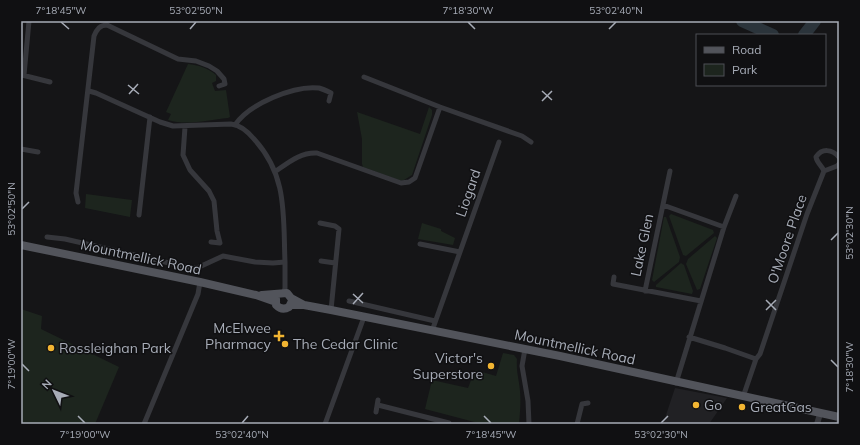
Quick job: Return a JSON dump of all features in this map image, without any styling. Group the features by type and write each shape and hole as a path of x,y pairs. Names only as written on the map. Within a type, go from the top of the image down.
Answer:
{"main road":[{"name":"Mountmellick Road","path":"21,245 256,295 279,297 281,309 286,309 291,302 524,350 839,418"},
{"path":"279,297 289,295 291,302"}],"street":[{"path":"30,21 22,75 50,82"},
{"path":"78,202 76,193 94,36 96,30 103,25 107,25 178,59 196,61 209,66 217,71 224,79 225,84 219,86"},
{"path":"364,77 440,107 522,136 531,142"},
{"path":"235,125 244,114 262,103 278,96 307,88 321,88 331,93 329,101"},
{"path":"88,91 96,93 172,126 185,127 235,125 248,132 264,150 276,171 282,193 285,288 279,297"},
{"path":"276,171 300,156 310,153 317,153 401,183 409,182 415,178 440,107"},
{"path":"138,215 150,117"},
{"path":"185,127 183,155 190,170 209,191 216,207 217,231 220,243 211,242"},
{"name":"Liogard","path":"432,331 499,142"},
{"path":"21,149 38,152"},
{"path":"839,157 832,151 828,150 819,153 816,157 824,171 839,164"},
{"name":"Lake Glen","path":"645,291 670,171"},
{"name":"O'Moore Place","path":"743,397 756,359 760,354 807,214 824,171"},
{"path":"676,383 724,227 736,196"},
{"name":"Lake Glen","path":"663,205 724,227"},
{"path":"320,223 335,226 339,229 330,310"},
{"path":"47,237 65,239 191,268 197,268 223,256 255,262 285,262"},
{"path":"420,244 460,252"},
{"path":"321,261 335,263"},
{"name":"Lake Glen","path":"614,277 613,284 701,301"},
{"path":"144,424 198,294 200,282"},
{"path":"349,301 435,321"},
{"path":"325,424 364,317"},
{"path":"690,338 756,359"},
{"path":"524,350 522,366 528,401 529,424"},
{"path":"376,412 378,403 449,424"},
{"path":"577,424 582,404 588,403"},
{"path":"817,424 820,414"}],"shaded area":[{"path":"675,388 727,398 709,424 663,424"}],"green space":[{"path":"188,64 203,67 216,75 216,81 212,83 215,91 226,90 230,117 190,123 168,120 171,114 166,112"},
{"path":"429,107 432,110 432,115 412,175 401,181 363,167 362,139 357,112 420,134"},
{"path":"86,194 132,200 130,217 85,208"},
{"path":"671,214 713,230 714,233 686,256 683,255 669,216"},
{"path":"664,217 666,217 680,257 679,262 654,282 652,280"},
{"path":"422,223 441,229 441,231 455,238 453,245 418,239"},
{"path":"715,236 717,238 700,289 697,290 686,264 688,259"},
{"path":"681,263 684,265 693,291 692,294 656,287 656,285"},
{"name":"Rossleighan Park","path":"21,309 42,316 41,329 119,367 95,424 21,424"},
{"path":"503,353 514,355 517,359 517,372 520,387 519,424 482,424 425,409 432,380 468,388 475,370 496,376"}],"waterway":[{"path":"742,21 771,34"},
{"path":"805,34 815,21"}],"place":[{"name":"McElwee Pharmacy","path":"279,336"},
{"name":"The Cedar Clinic","path":"285,344"},
{"name":"Rossleighan Park","path":"51,348"},
{"name":"Victor's Superstore","path":"491,366"},
{"name":"Go","path":"696,405"},
{"name":"GreatGas","path":"742,407"}]}
